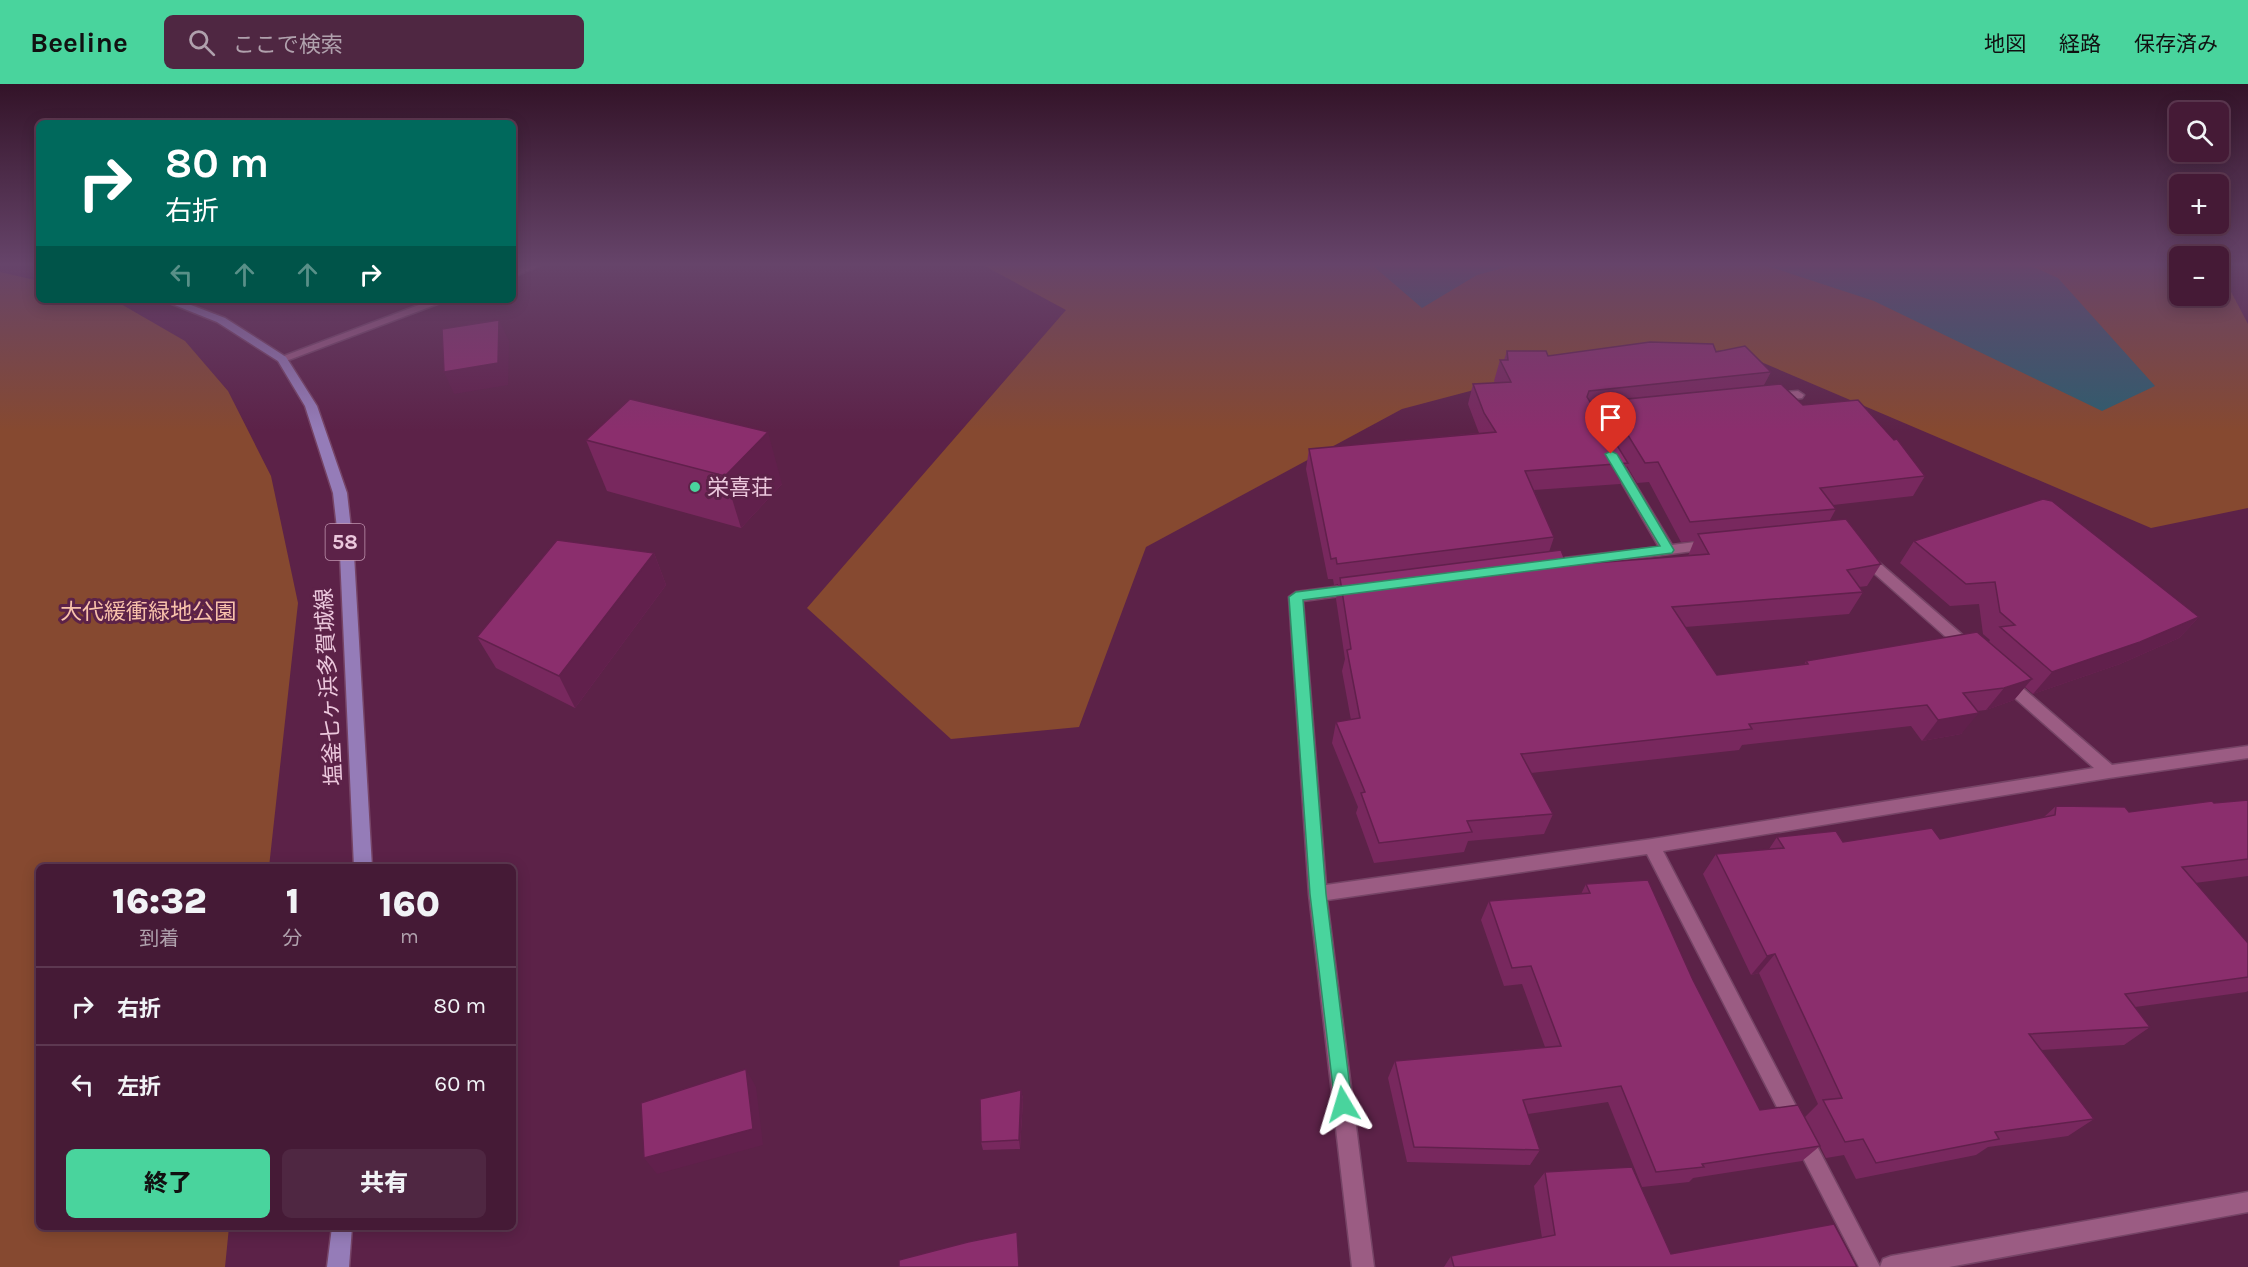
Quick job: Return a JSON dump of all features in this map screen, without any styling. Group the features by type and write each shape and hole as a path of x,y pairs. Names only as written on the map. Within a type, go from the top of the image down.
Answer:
{"main road":[{"name":"塩釜七ヶ浜多賀城線","path":"221,320 282,359 311,406 339,492 347,555 363,864"},
{"path":"338,1267 342,1230"}],"street":[{"path":"282,359 387,320"},
{"path":"1763,398 1798,394"},
{"path":"1607,447 1668,550"},
{"path":"1528,567 1724,544"},
{"path":"1855,548 1977,656"},
{"path":"1363,1267 1318,894 1296,597 1377,586"},
{"path":"1995,672 2109,772"},
{"path":"1318,894 1652,846 2109,772 2248,752"},
{"path":"1652,846 1870,1267"},
{"path":"1891,1267 2248,1202"}],"green space":[{"name":"大代緩衝緑地公園","path":"0,320 149,320 185,341 228,391 271,476 298,603 269,864 36,864 36,1230 229,1230 225,1267 0,1267"},
{"path":"1057,320 2246,320 2248,324 2248,508 2151,528 1733,350 1602,356 1402,409 1146,547 1079,727 951,739 807,608"}],"water":[{"path":"1914,320 2096,320 2155,386 2102,411"}],"building":[{"path":"499,320 498,363 444,372 442,329"},
{"path":"1650,342 1713,344 1716,352 1745,346 1771,372 1589,391 1587,397 1628,463 1525,471 1554,537 1337,564 1336,558 1331,559 1309,449 1496,432 1484,413 1473,384 1511,382 1500,360 1508,360 1507,351 1546,351 1548,356"},
{"path":"1781,384 1803,405 1858,400 1894,440 1897,439 1925,476 1820,488 1836,509 1690,522 1658,462 1645,463 1607,401"},
{"path":"630,399 768,432 725,476 586,440"},
{"path":"2043,499 2052,501 2199,617 2140,642 2052,672 2000,627 2015,625 2000,612 1995,582 1966,584 1914,541"},
{"path":"1846,519 1881,564 1847,570 1863,592 1672,607 1717,675 1808,664 1806,661 1977,632 2032,679 2004,688 1963,693 1979,713 1938,720 1927,705 1749,724 1752,729 1521,754 1553,814 1467,821 1472,832 1379,843 1361,793 1365,792 1336,722 1360,718 1347,650 1351,649 1340,578 1561,550 1567,565 1709,554 1698,534"},
{"path":"557,540 654,553 559,676 477,637"},
{"path":"2248,800 2248,859 2182,867 2248,943 2248,977 2125,994 2150,1027 2029,1034 2094,1119 1995,1132 1999,1139 1876,1163 1863,1139 1845,1142 1823,1100 1842,1098 1775,954 1767,956 1716,854 1784,848 1777,837 1836,831 1843,842 1932,828 1940,839 2055,815 2056,806 2125,807 2129,812 2212,801 2214,803"},
{"path":"1648,880 1693,980 1760,1110 1798,1105 1820,1146 1702,1164 1704,1167 1656,1172 1621,1086 1523,1100 1540,1150 1414,1147 1395,1061 1561,1046 1531,966 1512,968 1489,901 1590,893 1586,884"},
{"path":"746,1069 753,1129 644,1158 641,1103"},
{"path":"1021,1090 1019,1140 981,1142 980,1099"},
{"path":"1632,1167 1671,1254 1834,1224 1857,1267 1454,1267 1451,1256 1555,1235 1545,1172"},
{"path":"1017,1232 1019,1267 899,1267 899,1260"}],"place":[{"name":"栄喜荘","path":"695,487"}],"route":[{"path":"1343,1104 1318,894 1296,597 1668,550 1611,454"}]}
